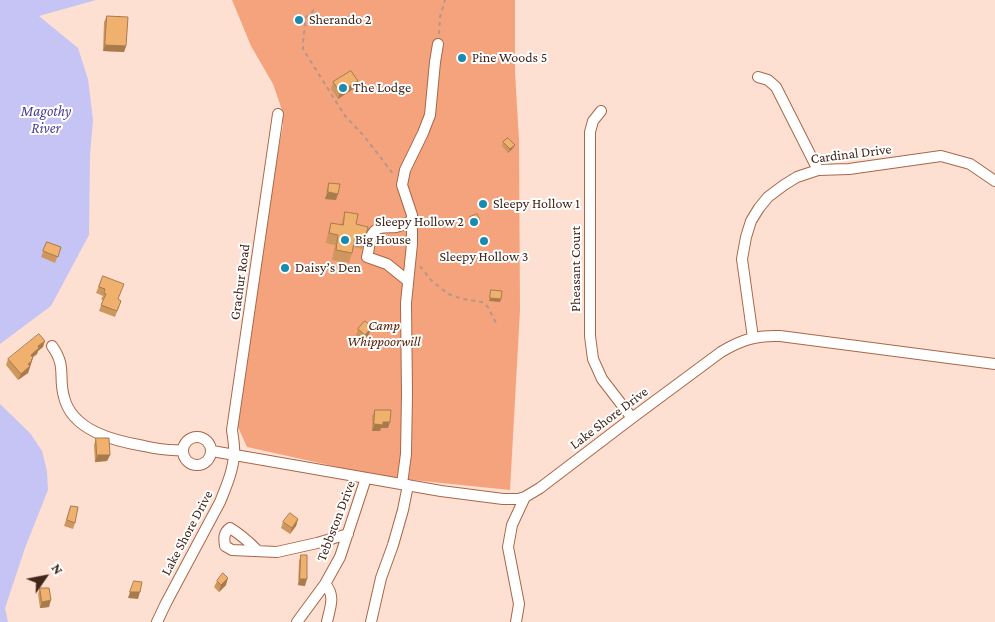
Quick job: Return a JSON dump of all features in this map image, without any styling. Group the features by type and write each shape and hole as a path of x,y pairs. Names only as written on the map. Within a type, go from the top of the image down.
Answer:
{"street":[{"path":"371,622 381,578 400,518 405,484 406,330 412,215 402,185 405,170 424,133 430,115 438,44"},
{"path":"758,77 768,80 776,87 818,170"},
{"name":"Pheasant Court","path":"601,111 594,121 590,132 590,336 593,359 602,380 632,418"},
{"name":"Grachur Road","path":"234,454 232,430 278,114"},
{"name":"Cardinal Drive","path":"753,338 742,259 746,237 758,208 784,184 796,177 818,170 849,169 941,156 970,164 995,181"},
{"path":"408,281 387,264 367,257 374,230 385,227 397,227 412,221"},
{"name":"Lake Shore Drive","path":"212,451 366,478 503,499 518,499 540,488 721,352 736,343 753,338 764,335 780,336 995,364"},
{"path":"52,346 61,364 63,396 70,411 86,427 106,437 126,443 166,450 182,450"},
{"path":"197,436 206,439 212,451 208,461 199,465 189,463 182,450 189,439 197,436"},
{"name":"Lake Shore Drive","path":"157,622 220,502 227,486 234,454"},
{"name":"Tebbston Drive","path":"297,622 325,584 340,557 366,478"},
{"path":"516,622 519,604 508,547 512,525 525,497"},
{"path":"257,550 277,552 348,534"},
{"path":"325,584 330,590 332,601 327,622"}],"path":[{"path":"438,44 440,17 445,0"},
{"path":"314,10 306,17 303,49 345,116 364,136 394,176"},
{"path":"410,254 431,280 448,294 463,300 482,302 488,307 497,325"}],"green space":[{"name":"Camp Whippoorwill","path":"232,0 515,0 515,72 519,140 520,310 510,490 383,477 247,447 237,425 272,182 283,126 282,110 273,84 251,46"}],"water":[{"name":"Magothy River","path":"0,0 96,0 39,16 78,48 88,79 93,120 90,155 89,235 51,306 0,344"},
{"path":"0,404 30,433 42,451 47,471 48,490 25,548 5,608 8,622 0,622"}],"building":[{"path":"107,16 128,17 126,46 105,45"},
{"path":"351,71 358,81 340,92 333,82"},
{"path":"508,138 515,145 510,149 503,142"},
{"path":"329,183 340,184 338,194 328,192"},
{"path":"345,212 358,214 356,224 368,227 365,239 355,237 352,253 336,250 338,235 329,233 331,223 343,225"},
{"path":"477,214 480,220 474,223 470,217"},
{"path":"47,242 61,247 58,257 43,251"},
{"path":"103,276 124,284 118,299 121,301 117,311 101,305 106,294 104,293 105,289 99,287"},
{"path":"491,290 502,291 501,299 490,298"},
{"path":"365,321 372,327 365,335 358,329"},
{"path":"39,334 45,341 31,355 33,358 28,364 30,366 21,374 8,359"},
{"path":"375,410 391,410 390,422 383,422 383,425 374,424"},
{"path":"96,438 109,438 110,455 97,455"},
{"path":"71,506 78,507 75,523 67,520"},
{"path":"290,513 298,519 292,528 283,522"},
{"path":"301,555 307,555 307,579 300,579"},
{"path":"223,573 228,578 221,585 217,581"},
{"path":"134,581 142,582 140,592 130,592"},
{"path":"40,588 49,588 51,600 42,602"}],"place":[{"name":"Sherando 2","path":"299,20"},
{"name":"Pine Woods 5","path":"462,58"},
{"name":"The Lodge","path":"343,88"},
{"name":"Sleepy Hollow 1","path":"483,204"},
{"name":"Sleepy Hollow 2","path":"474,222"},
{"name":"Big House","path":"345,240"},
{"name":"Sleepy Hollow 3","path":"484,241"},
{"name":"Daisy’s Den","path":"285,268"}]}
